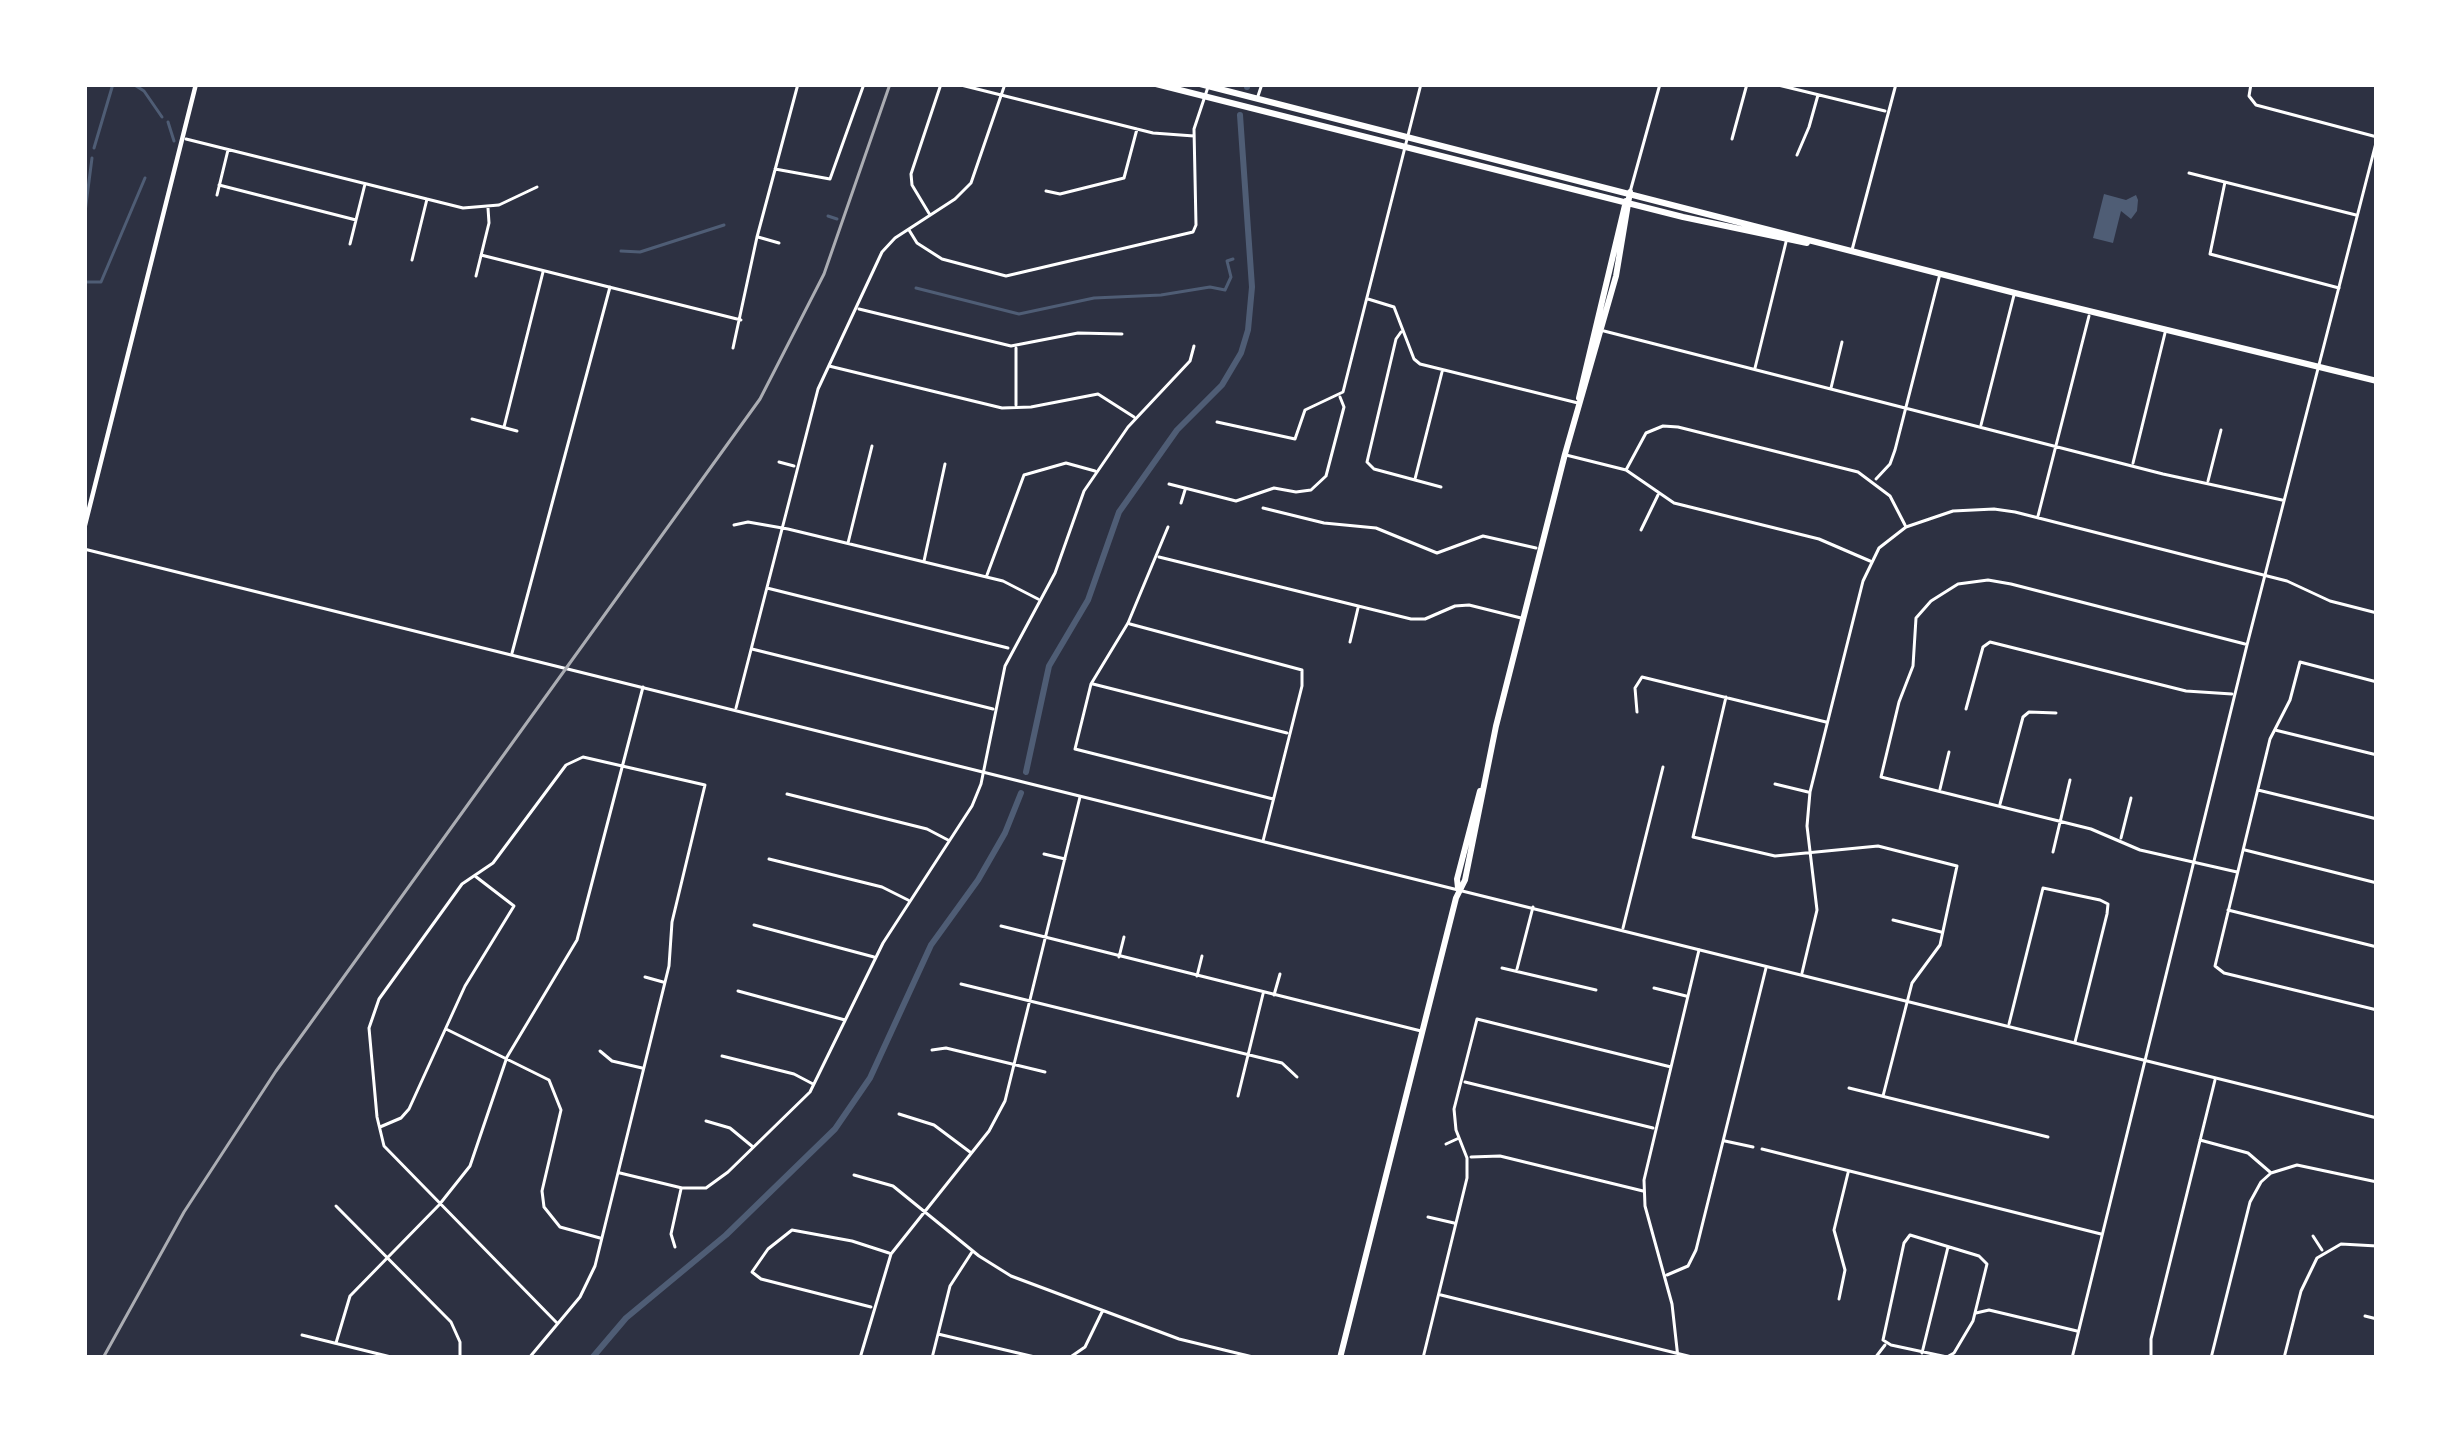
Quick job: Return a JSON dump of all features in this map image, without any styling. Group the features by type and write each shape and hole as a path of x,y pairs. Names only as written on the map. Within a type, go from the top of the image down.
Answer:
{"main road":[{"path":"84,529 196,84"},
{"path":"1156,84 1628,203 1787,236"},
{"path":"1206,85 2377,382"},
{"path":"1340,1358 1630,192"}],"street":[{"path":"733,348 798,84"},
{"path":"775,169 826,181 835,173 864,84"},
{"path":"930,215 912,185 911,174 941,84"},
{"path":"957,84 1137,129 1194,136"},
{"path":"736,710 810,411 829,366 882,252 909,228 955,200 970,183 1005,84"},
{"path":"1255,110 1262,84"},
{"path":"1169,484 1240,501 1270,488 1301,492 1315,488 1326,476 1343,407 1339,395 1421,84"},
{"path":"1630,192 1660,84"},
{"path":"1732,139 1747,84"},
{"path":"1774,84 1886,112"},
{"path":"1852,252 1896,84"},
{"path":"2072,1358 2234,694 2377,138 2252,101 2252,84"},
{"path":"909,228 917,243 942,259 1006,276 1196,230 1194,136 1206,85"},
{"path":"1796,155 1818,95"},
{"path":"1046,191 1060,194 1124,178 1137,129"},
{"path":"182,138 463,208 488,208 537,187"},
{"path":"217,195 228,149"},
{"path":"2189,173 2358,215"},
{"path":"2225,182 2210,254 2339,288"},
{"path":"350,244 365,184"},
{"path":"219,185 356,220"},
{"path":"412,260 428,199"},
{"path":"476,276 488,208"},
{"path":"1755,370 1787,236"},
{"path":"757,237 779,243"},
{"path":"481,255 742,320"},
{"path":"504,428 544,270"},
{"path":"1875,480 1890,464 1940,274"},
{"path":"512,655 610,287"},
{"path":"1981,427 2014,293"},
{"path":"1366,298 1392,306 1417,363 1579,404"},
{"path":"857,308 1016,346 1085,332 1122,334"},
{"path":"2038,518 2090,312"},
{"path":"1597,330 2283,500"},
{"path":"1403,331 1396,339 1368,464 1441,487"},
{"path":"2132,465 2166,331"},
{"path":"1831,389 1842,341"},
{"path":"1016,346 1016,408"},
{"path":"618,1172 682,1187 712,1185 815,1085 876,958 972,806 1011,649 1055,574 1079,502 1136,418 1187,365 1194,346"},
{"path":"829,366 986,405 1016,408 1098,394 1136,418"},
{"path":"1415,480 1443,370"},
{"path":"1216,422 1295,440 1305,410 1339,395"},
{"path":"472,419 517,431"},
{"path":"1626,470 1646,434 1670,425 1848,468 1875,480 1890,496 1906,527"},
{"path":"2207,482 2222,430"},
{"path":"848,543 872,446"},
{"path":"1564,454 1626,470 1658,494 1694,508 1835,544 1870,561"},
{"path":"779,462 796,466"},
{"path":"987,577 1027,471 1066,463 1096,471"},
{"path":"924,562 945,464"},
{"path":"1181,503 1185,488"},
{"path":"1641,530 1658,494"},
{"path":"1263,508 1324,523 1370,526 1436,553 1483,536 1540,550"},
{"path":"1802,974 1817,910 1807,815 1810,793 1870,561 1906,527 1931,517 1994,508 2264,575 2377,613"},
{"path":"734,525 748,522 780,528 987,577 1017,586 1040,600"},
{"path":"1168,527 1128,623 1091,684 1075,749 1273,800"},
{"path":"84,549 2377,1118"},
{"path":"1156,556 1419,620 1455,605 1523,618"},
{"path":"2237,872 2140,850 2061,821 1881,777 1898,702 1913,665 1915,623 1931,601 1958,584 1988,580 2247,645"},
{"path":"766,587 1011,649"},
{"path":"1350,642 1359,606"},
{"path":"1128,623 1302,670 1263,842"},
{"path":"1966,709 1983,647 1990,642 2186,691 2234,694"},
{"path":"751,649 994,710"},
{"path":"2377,682 2300,662 2258,790 2215,967 2377,1010"},
{"path":"1636,712 1635,688 1642,677 1828,722"},
{"path":"1091,684 1289,734"},
{"path":"335,1343 350,1296 457,1186 478,1150 507,1057 562,971 583,923 643,687"},
{"path":"1726,697 1693,836 1760,854 1878,846 1957,866 1943,933 1932,958 1916,975 1883,1096"},
{"path":"1999,806 2023,717 2029,712 2056,713"},
{"path":"2275,730 2377,755"},
{"path":"1939,790 1949,752"},
{"path":"529,1358 557,1323 588,1282 602,1239 665,982 672,922 705,784 595,758 574,759 493,863 462,884 373,1010 370,1028 379,1127 388,1153 557,1323"},
{"path":"1623,930 1663,767"},
{"path":"2054,852 2071,781"},
{"path":"1774,784 1810,793"},
{"path":"2258,790 2377,819"},
{"path":"787,794 928,830 949,841"},
{"path":"860,1358 890,1254 1001,1112 1081,796"},
{"path":"2121,840 2131,798"},
{"path":"2243,850 2377,883"},
{"path":"1045,854 1065,860"},
{"path":"769,859 883,887 910,901"},
{"path":"379,1127 409,1109 478,963 514,906 475,875"},
{"path":"2008,1026 2043,888 2108,904 2075,1042"},
{"path":"1517,971 1532,907"},
{"path":"2228,910 2377,947"},
{"path":"1893,920 1943,933"},
{"path":"754,925 876,958"},
{"path":"1001,926 1423,1031"},
{"path":"1119,957 1124,937"},
{"path":"1678,1356 1644,1191 1700,949"},
{"path":"1197,976 1202,956"},
{"path":"1665,1276 1693,1260 1767,966"},
{"path":"1502,968 1596,990"},
{"path":"1274,995 1280,974"},
{"path":"645,977 665,982"},
{"path":"961,984 1282,1063 1298,1077"},
{"path":"1654,988 1688,997"},
{"path":"738,991 847,1020"},
{"path":"1238,1096 1263,992"},
{"path":"1424,1358 1467,1178 1467,1158 1454,1119 1477,1019 1671,1067"},
{"path":"446,1029 549,1080 560,1099 542,1191 544,1207 560,1227 602,1239"},
{"path":"932,1050 946,1048 1045,1072"},
{"path":"600,1051 612,1061 644,1068"},
{"path":"722,1056 794,1074 815,1085"},
{"path":"2151,1358 2151,1339 2216,1078"},
{"path":"1462,1082 1655,1129"},
{"path":"1849,1088 2048,1137"},
{"path":"898,1114 934,1124 971,1153"},
{"path":"706,1121 730,1129 754,1148"},
{"path":"1446,1144 1459,1138"},
{"path":"1723,1140 1753,1147"},
{"path":"2200,1140 2248,1153 2271,1173"},
{"path":"1762,1149 2103,1235"},
{"path":"1467,1158 1500,1156 1644,1191"},
{"path":"2211,1358 2249,1202 2271,1173 2305,1165 2377,1182"},
{"path":"1839,1299 1845,1270 1834,1230 1848,1172"},
{"path":"854,1175 893,1186 1010,1276 1179,1339 1257,1358"},
{"path":"675,1247 670,1234 682,1187"},
{"path":"336,1206 451,1322 460,1342 460,1358"},
{"path":"1428,1217 1456,1224"},
{"path":"874,1307 760,1279 752,1272 781,1236 799,1229 890,1254"},
{"path":"1875,1358 1885,1342 1904,1244 1910,1235 1985,1260 1976,1313 1950,1356 1885,1342"},
{"path":"2313,1236 2323,1252"},
{"path":"2284,1358 2306,1276 2323,1252 2353,1242 2377,1246"},
{"path":"1922,1353 1948,1245"},
{"path":"932,1358 953,1278 973,1250"},
{"path":"1438,1294 1696,1358"},
{"path":"1979,1299 1989,1310"},
{"path":"1069,1358 1085,1347 1103,1309"},
{"path":"1976,1313 1989,1310 2079,1331"},
{"path":"2365,1316 2377,1319"},
{"path":"938,1334 1039,1358"},
{"path":"302,1335 395,1358"},
{"path":"1287,1358 1315,1358"}],"water":[{"path":"2104,194 2126,200 2136,195 2138,200 2131,219 2121,211 2113,243 2093,238"}],"waterway":[{"path":"94,148 113,84"},
{"path":"133,84 144,91 162,117"},
{"path":"1026,772 1049,666 1088,600 1119,512 1177,430 1222,385 1241,353 1252,287 1240,115"},
{"path":"168,122 174,141"},
{"path":"84,220 92,158"},
{"path":"84,282 101,282 145,178"},
{"path":"828,216 837,219"},
{"path":"621,251 640,252 724,225"},
{"path":"916,288 1019,314 1094,298 1210,287 1225,290 1231,277 1227,261 1233,259"},
{"path":"592,1358 626,1318 726,1235 835,1129 870,1078 931,945 978,880 1021,793"}],"railway":[{"path":"103,1358 184,1212 276,1071 760,399 824,274 890,84"}]}
